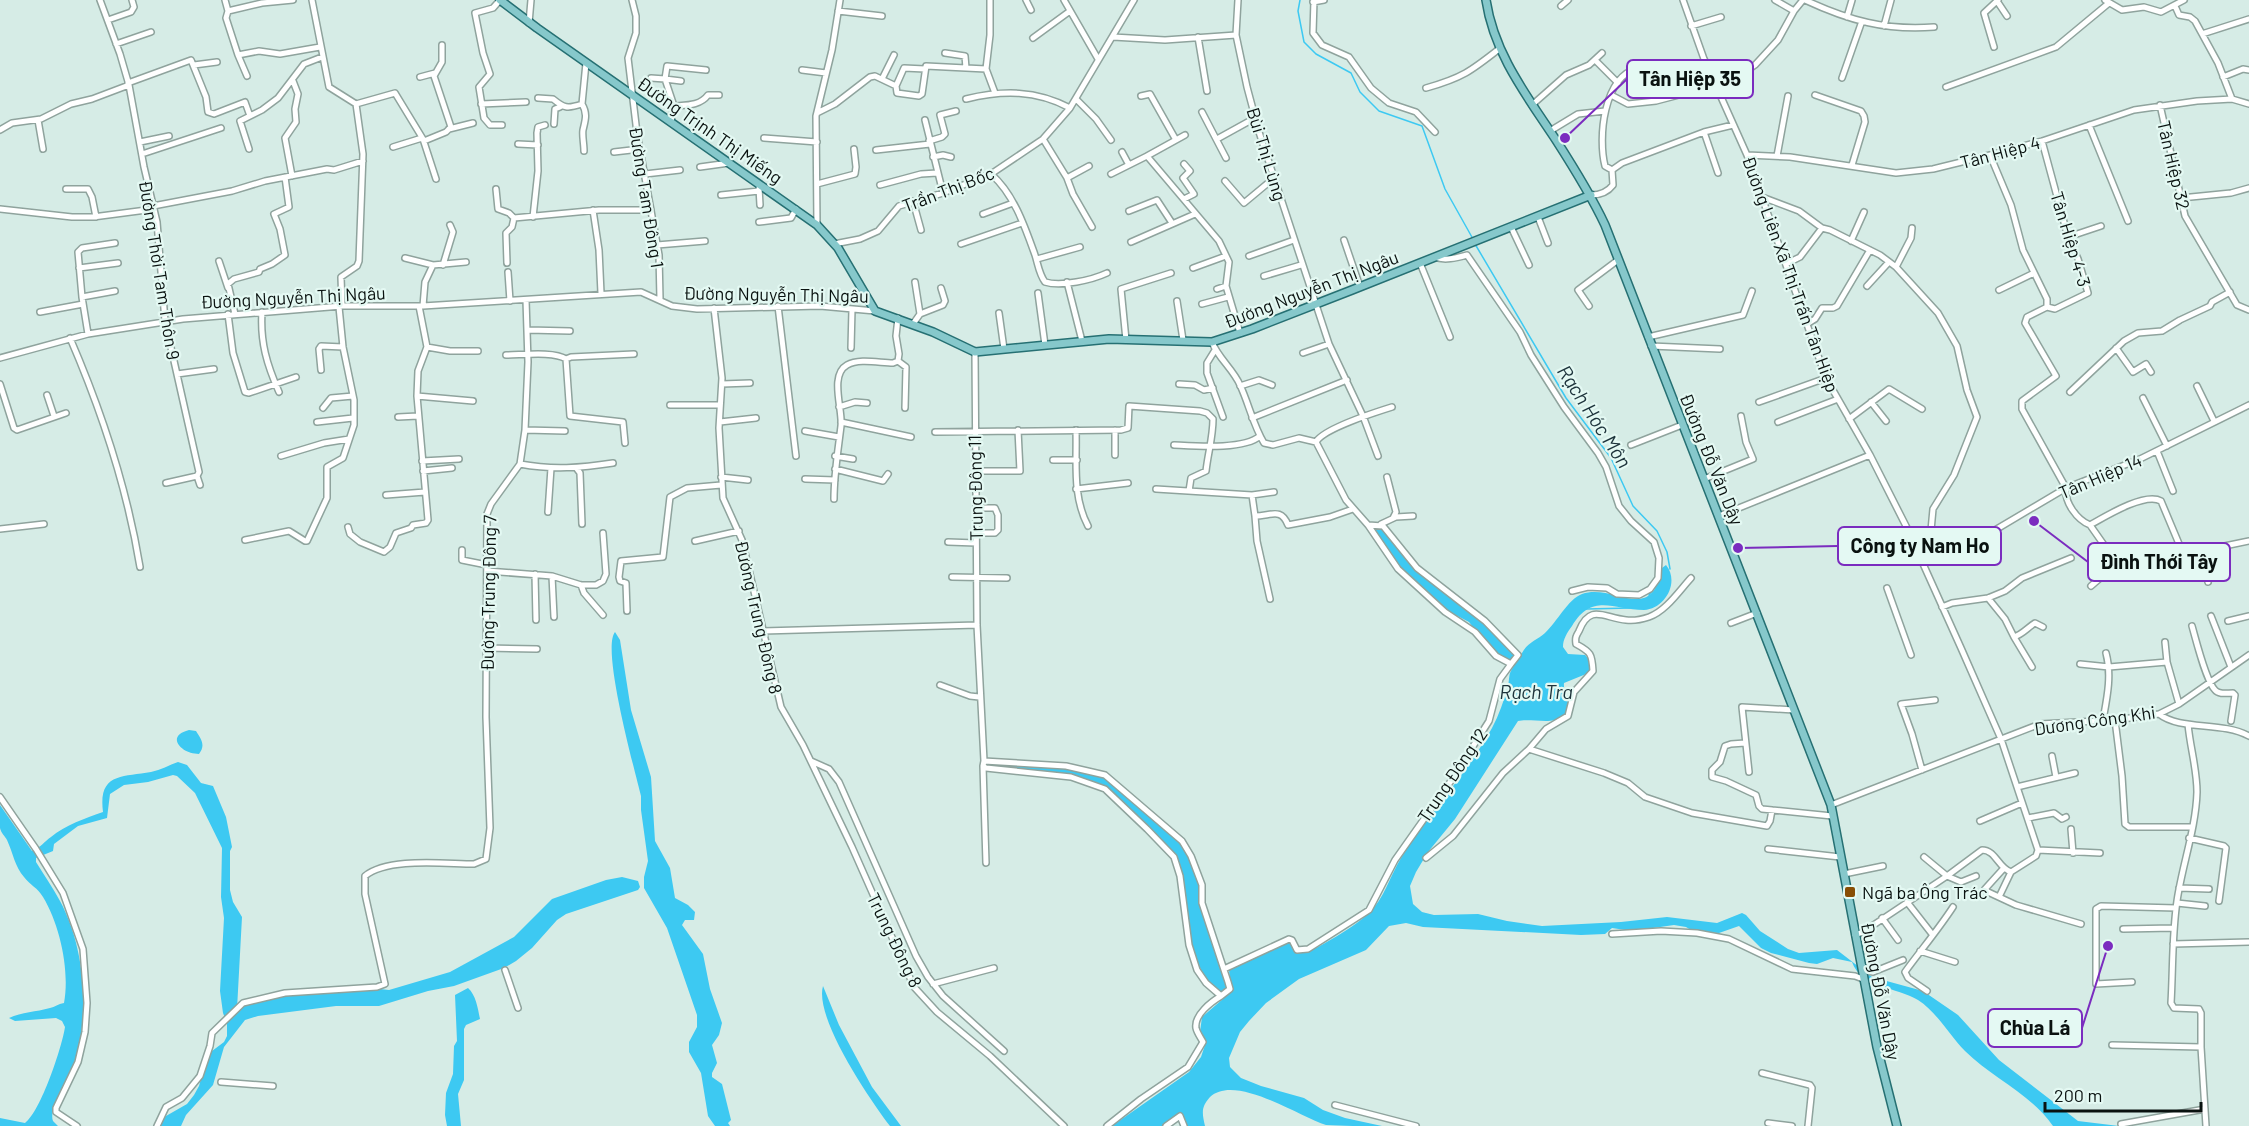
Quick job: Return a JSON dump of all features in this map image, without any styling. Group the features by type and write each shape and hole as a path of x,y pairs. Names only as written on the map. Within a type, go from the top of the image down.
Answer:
{"main road":[{"name":"Đường Trịnh Thị Miếng","path":"500,0 529,23 729,162 759,187 796,209 817,225 851,267 875,311"},
{"name":"Đường Đỗ Văn Dậy","path":"1486,0 1499,49 1532,105 1591,195 1831,805 1884,1082 1897,1126"},
{"path":"1511,227 1591,195"},
{"name":"Đường Nguyễn Thị Ngâu","path":"875,311 913,324 975,352 1082,341 1212,342 1511,227"}],"street":[{"name":"Đường Thời Tam Thôn 9","path":"100,0 129,84 141,154 154,208 161,258 165,321 200,485"},
{"path":"108,20 131,12 134,7 132,0"},
{"path":"225,0 228,11 226,18 247,76"},
{"path":"228,11 262,3 293,0"},
{"path":"312,0 329,87 356,104 395,93 423,139 436,179"},
{"path":"500,0 493,8 475,13 490,75 479,87 481,104 488,124 502,125"},
{"path":"529,23 531,0"},
{"name":"Đường Tam Đông 1","path":"632,0 636,16 636,33 628,58 640,149 657,245 660,299"},
{"path":"817,225 818,184 815,132 840,0"},
{"path":"990,0 990,35 986,69 995,93"},
{"path":"1026,0 1031,10"},
{"path":"1064,0 1098,59"},
{"name":"Trần Thị Bốc","path":"834,244 860,239 878,231 895,208 943,193 991,174 1043,139 1076,99 1134,0"},
{"name":"Bùi Thị Lùng","path":"1238,0 1236,35 1255,118 1301,265 1329,344 1363,416 1378,456"},
{"path":"1324,0 1313,1 1313,33 1322,45 1349,57 1371,88 1389,103 1416,112 1435,132"},
{"path":"1561,6 1568,0"},
{"name":"Đường Liên Xã Thị Trấn Tân Hiệp","path":"1683,0 1691,26 1747,155 1826,378 1870,455 1942,607 2001,740 2038,850"},
{"path":"1775,0 1794,11"},
{"path":"1611,95 1628,104 1656,101 1742,74 1755,65 1778,40 1794,11 1804,0 1847,17 1884,26 1906,29 1934,27"},
{"path":"1847,17 1852,0"},
{"path":"1884,26 1891,0"},
{"path":"1994,47 1984,13 1997,0 2007,16"},
{"path":"1946,87 2056,47 2107,2 2122,10 2144,8 2161,12 2184,0"},
{"path":"2175,6 2179,15 2190,17 2195,21 2232,99"},
{"path":"838,11 882,16"},
{"path":"1033,38 1070,12"},
{"path":"1691,26 1721,18"},
{"path":"2202,34 2249,19"},
{"path":"1842,78 1862,21"},
{"path":"116,44 151,32"},
{"path":"1113,36 1165,40 1236,35"},
{"path":"1198,38 1207,91"},
{"path":"420,77 435,73 442,63 442,45"},
{"path":"238,55 259,51 280,54 320,46"},
{"path":"1426,88 1454,81 1499,49"},
{"path":"945,52 965,56 966,68"},
{"path":"1532,105 1566,75 1588,65 1602,53"},
{"path":"882,79 894,55"},
{"path":"249,149 240,121 279,98 304,64 322,57"},
{"path":"0,130 12,123 38,120 71,104 92,99 191,60 206,97 208,112 214,114 245,102 250,116"},
{"path":"1595,60 1618,83"},
{"path":"194,65 217,63"},
{"path":"584,151 583,131 586,127 586,110 582,104 586,63"},
{"path":"671,121 674,106 664,79 666,67 668,65 706,70"},
{"path":"925,69 921,95 897,93 896,86 902,69 925,69 926,66 986,69"},
{"path":"1612,170 1605,166 1601,150 1605,111 1621,77 1638,68"},
{"path":"2223,77 2243,69 2249,70"},
{"path":"802,70 826,73"},
{"path":"435,73 451,127 449,129"},
{"path":"817,113 835,104 870,76 896,86"},
{"path":"651,78 681,81"},
{"path":"292,176 285,138 296,122 295,109 298,94 293,81"},
{"path":"966,99 1013,91 1037,95 1070,108"},
{"path":"1141,96 1150,94 1176,140"},
{"path":"674,106 693,104 704,100 708,95 719,95"},
{"path":"1815,95 1861,111 1864,116 1852,165"},
{"path":"1777,156 1788,96"},
{"path":"538,98 553,99 560,107"},
{"path":"1076,99 1096,119 1111,140"},
{"name":"Tân Hiệp 4","path":"1747,155 1777,156 1852,165 1896,173 1933,169 1990,155 2042,141 2134,110 2160,105 2232,99 2249,104"},
{"path":"481,104 526,102"},
{"path":"245,540 289,531 305,542 307,541 327,498 327,467 343,458 349,439 354,418 353,396 343,347 341,277 357,266 359,261 363,161 356,104"},
{"path":"554,124 555,109 582,104"},
{"name":"Tân Hiệp 32","path":"2160,105 2185,216 2237,305 2249,310"},
{"path":"876,150 930,142 942,137 945,134 940,115 956,111"},
{"path":"1550,131 1578,114 1605,111"},
{"path":"1203,112 1226,158"},
{"path":"1217,139 1255,118"},
{"path":"38,120 42,149"},
{"path":"925,120 943,193"},
{"path":"393,147 473,123"},
{"path":"1612,170 1622,163 1704,132 1733,124"},
{"path":"533,217 538,171 537,127 544,125"},
{"path":"2090,125 2128,221"},
{"path":"141,154 221,128"},
{"path":"1704,132 1718,173"},
{"path":"1111,174 1185,135"},
{"path":"140,142 169,136"},
{"path":"764,138 817,142"},
{"path":"1043,139 1067,178 1073,194 1092,227"},
{"name":"Tân Hiệp 4-3","path":"2042,141 2068,237 2078,259 2088,293 2055,309 2047,307"},
{"path":"518,144 538,145"},
{"path":"614,152 640,149"},
{"path":"818,184 855,174 854,149"},
{"path":"1122,152 1129,165"},
{"path":"933,157 944,155 951,157"},
{"path":"1990,155 2011,205 2023,250 2047,299 2047,307 2027,317 2025,323 2056,376 2026,397 2022,401 2022,409 2066,488 2065,496 2076,514 2084,523 2090,525 2116,562 2091,586"},
{"path":"1147,156 1218,241 1226,256 1229,270 1226,286 1240,333"},
{"path":"0,208 72,217 96,217 154,208 285,177 327,169 334,170 363,161"},
{"path":"700,167 729,162"},
{"path":"1184,164 1190,171 1182,176 1194,194 1184,199"},
{"path":"1067,178 1089,166"},
{"path":"645,174 680,170"},
{"path":"1591,195 1598,195 1609,190 1613,185 1612,170"},
{"path":"880,185 921,174 937,173"},
{"path":"991,174 1005,188 1013,203 1045,282 1094,279 1107,273"},
{"path":"229,289 228,284 234,279 259,272 260,269 285,255 280,229 274,214 289,207 285,177"},
{"path":"1225,181 1244,203 1274,178"},
{"path":"721,195 759,187 760,205"},
{"path":"2181,198 2222,195 2249,188"},
{"path":"66,189 88,189 96,217"},
{"path":"496,189 498,209 514,218 593,210 651,210"},
{"path":"1762,197 1798,211 1822,228 1870,250 1896,267 1938,313 1952,335 1977,417 1954,475 1933,509 1930,541"},
{"path":"1129,211 1157,200 1172,223"},
{"path":"913,201 921,230"},
{"path":"983,214 1013,203"},
{"path":"759,222 791,218 796,209"},
{"path":"593,210 599,250 601,293"},
{"path":"1851,241 1864,213"},
{"path":"1131,242 1195,214"},
{"path":"1538,217 1548,243"},
{"path":"507,262 506,233 512,227 514,218"},
{"path":"962,244 1022,223"},
{"path":"443,265 453,232 450,225"},
{"path":"2068,237 2101,226"},
{"path":"1511,227 1529,265"},
{"path":"1786,264 1800,257 1822,228"},
{"path":"1896,267 1911,238 1912,228"},
{"path":"657,245 705,240"},
{"path":"1249,256 1294,240"},
{"path":"1344,240 1360,287"},
{"path":"88,334 78,252 82,248 116,243"},
{"path":"1037,260 1080,247"},
{"path":"1807,324 1815,319 1822,308 1837,306 1870,250"},
{"path":"1434,257 1440,259 1467,255 1520,332 1531,355 1564,408 1598,453 1606,467 1619,506 1631,521 1654,542 1659,558 1658,578 1650,589 1639,596 1617,594 1606,588 1588,587 1572,591"},
{"path":"1193,268 1226,256"},
{"path":"405,258 433,266 466,262"},
{"path":"1588,306 1578,290 1618,260"},
{"path":"219,261 235,314"},
{"path":"1867,286 1889,262"},
{"path":"80,268 118,263"},
{"path":"1420,263 1450,337"},
{"path":"1264,276 1301,265"},
{"path":"348,527 350,534 360,542 384,552 390,548 396,533 411,528 413,525 426,523 428,520 417,396 418,371 427,347 421,306 425,282 433,266"},
{"path":"508,272 510,301"},
{"path":"1126,340 1121,289 1171,273"},
{"path":"2000,290 2034,273"},
{"path":"915,282 920,314"},
{"path":"1067,282 1082,341"},
{"path":"1217,289 1226,286"},
{"path":"913,324 920,314 943,305 945,301 941,288"},
{"path":"82,297 115,291"},
{"path":"1648,337 1743,315 1752,291"},
{"name":"Đường Nguyễn Thị Ngâu","path":"0,358 88,334 165,321 228,314 510,301 601,293 641,292 672,306 697,309 819,306 875,311"},
{"path":"2070,392 2124,340 2138,333 2162,332 2180,320 2210,306 2212,302 2230,292"},
{"path":"1038,293 1045,345"},
{"path":"1202,303 1228,297"},
{"name":"Đường Trung Đông 7","path":"157,1126 166,1107 182,1098 200,1076 212,1033 243,1003 285,993 377,987 385,984 365,894 365,876 372,870 388,866 474,864 486,859 490,828 486,717 488,514 491,504 520,464 525,430 528,355 526,300"},
{"path":"1177,301 1183,340"},
{"path":"40,312 83,304"},
{"path":"778,306 795,456"},
{"name":"Đường Trung Đông 8","path":"714,308 722,384 719,405 723,498 739,531 781,706 803,745"},
{"path":"851,348 852,309"},
{"path":"262,312 260,332 263,352 279,392"},
{"path":"999,313 1004,349"},
{"path":"228,314 233,353 245,392 249,393 296,376"},
{"path":"898,318 896,336 898,361 906,367 905,408"},
{"path":"528,330 570,331"},
{"path":"70,338 96,403 124,488 140,567"},
{"path":"1212,342 1240,386 1252,418 1266,445 1299,438 1316,442 1346,500 1368,525 1398,569 1445,612 1475,632 1496,656 1510,664 1518,655 1485,621 1417,568 1381,524"},
{"path":"1303,353 1329,344"},
{"path":"321,370 319,349 321,346 343,347"},
{"path":"1651,346 1720,349"},
{"path":"427,347 450,351 478,351"},
{"path":"2116,348 2133,372 2146,364 2151,372"},
{"path":"1215,350 1207,363 1207,373 1223,417"},
{"name":"Trung Đông 11","path":"975,352 977,625 986,863"},
{"path":"566,359 634,354"},
{"path":"506,355 562,356 566,359"},
{"path":"566,359 570,416 623,422 625,443"},
{"path":"834,499 835,456 841,422 837,390 843,368 852,363 898,361"},
{"path":"177,374 214,369"},
{"path":"1759,402 1826,378"},
{"path":"1240,386 1259,380 1272,385"},
{"path":"1252,418 1347,380"},
{"path":"722,384 750,383"},
{"path":"0,384 14,428 20,429 66,412"},
{"path":"1179,384 1195,385 1204,390 1213,388"},
{"path":"2197,386 2214,421"},
{"path":"1849,419 1889,389 1922,409"},
{"path":"47,395 54,416"},
{"path":"323,408 331,398 353,396"},
{"path":"417,396 473,401"},
{"path":"2143,398 2167,446"},
{"path":"1778,422 1838,399"},
{"path":"839,407 855,402 867,403"},
{"path":"1871,402 1886,421"},
{"path":"670,405 719,405"},
{"name":"Tân Hiệp 14","path":"1914,545 1930,541 1985,536 2066,488 2140,459 2249,405"},
{"path":"935,432 1115,430 1128,428 1129,406 1200,411 1207,413 1213,419 1213,433 1208,447 1206,471 1191,478 1188,491"},
{"path":"1316,442 1319,437 1363,416 1392,406"},
{"path":"398,417 418,416"},
{"path":"1704,479 1753,459 1746,442 1741,416"},
{"path":"317,422 354,418"},
{"path":"720,422 756,418"},
{"path":"841,422 911,437"},
{"path":"1631,445 1682,424"},
{"path":"525,430 565,431"},
{"path":"975,471 1020,471 1018,430"},
{"path":"1076,430 1076,489 1082,515 1088,526"},
{"path":"1115,430 1115,455"},
{"path":"805,431 838,437"},
{"path":"1174,445 1208,447 1249,443 1260,436"},
{"path":"281,456 324,443 349,439"},
{"path":"2157,451 2173,491"},
{"path":"1719,516 1870,455"},
{"path":"835,456 853,459"},
{"path":"422,461 459,459"},
{"path":"1053,460 1077,460"},
{"path":"520,464 577,469 613,463"},
{"path":"423,471 452,468"},
{"path":"548,512 551,468"},
{"path":"577,469 580,473 582,524"},
{"path":"835,469 883,481 888,474"},
{"path":"166,483 197,476"},
{"path":"721,477 748,480"},
{"path":"1387,477 1396,512 1393,518"},
{"path":"805,479 835,480"},
{"path":"1076,489 1128,483"},
{"path":"627,611 626,583 620,581 619,577 621,561 663,558 670,496 687,488 721,485"},
{"path":"1156,489 1252,495 1274,492"},
{"path":"386,495 425,492"},
{"path":"1252,495 1257,542 1270,599"},
{"path":"2090,525 2124,507 2156,498 2161,501 2182,551 2186,554 2249,540"},
{"path":"976,508 995,508 998,515 998,530 995,533 976,533"},
{"path":"1255,516 1280,514 1285,517 1288,525 1330,517 1353,509"},
{"path":"1368,525 1381,524 1393,518 1413,516"},
{"path":"0,529 44,524"},
{"path":"695,541 739,531"},
{"path":"462,550 462,560 487,568 552,576 581,585 596,585 603,581 606,574 603,533"},
{"path":"948,542 976,543"},
{"path":"2199,551 2208,582"},
{"path":"1942,607 1952,603 1988,598 2005,591 2022,578 2071,558"},
{"path":"535,574 536,620"},
{"path":"552,576 554,617"},
{"path":"952,577 1007,578"},
{"path":"1426,858 1453,836 1503,773 1529,749 1546,729 1568,716 1574,692 1593,671 1591,654 1576,644 1575,640 1583,620 1589,615 1596,614 1627,621 1650,617 1665,606 1691,578"},
{"path":"581,585 603,615"},
{"path":"1887,588 1911,656"},
{"path":"1988,598 2005,619 2032,667"},
{"path":"1731,623 1757,613"},
{"path":"2211,616 2231,667"},
{"path":"2228,621 2249,616"},
{"path":"2014,637 2022,634 2035,623 2043,627"},
{"path":"763,631 977,625"},
{"path":"2192,626 2215,691 2235,695 2231,721"},
{"path":"2165,642 2167,662 2178,704"},
{"path":"486,648 537,649"},
{"path":"2103,720 2109,685 2106,653"},
{"name":"Dương Công Khi","path":"1831,805 2040,724 2115,720 2159,714 2178,704 2249,655"},
{"path":"2080,664 2109,667 2167,662"},
{"name":"Trung Đông 12","path":"1224,969 1289,939 1292,940 1297,950 1308,949 1369,910 1395,860 1453,778 1489,721 1500,680 1510,664"},
{"path":"940,685 970,696 980,697"},
{"path":"1922,770 1901,704 1935,700"},
{"path":"1749,772 1742,707 1794,710"},
{"path":"2159,714 2166,719 2188,724 2215,725 2238,730 2249,736"},
{"path":"2115,720 2125,824 2129,827 2191,827"},
{"path":"2188,724 2197,794 2176,905 2172,1006 2199,1009 2206,1126"},
{"path":"1745,743 1725,746 1720,762 1712,770 1713,779 1726,781 1756,795 1760,808 1832,816"},
{"name":"Trung Đông 8","path":"803,745 914,987 937,1012 990,1056 1063,1125"},
{"path":"1529,749 1604,773 1628,783 1645,797 1692,813 1767,826 1772,810"},
{"path":"2052,756 2056,777"},
{"path":"811,761 829,769 839,782 916,956 933,984 1004,1052"},
{"path":"983,763 1066,765 1105,775 1182,842 1191,856 1202,885 1202,903 1230,989 1201,1013 1196,1030 1203,1042 1188,1068 1141,1099 1107,1126"},
{"path":"983,763 986,768 1071,777 1105,789 1147,829 1174,857 1180,876 1189,945 1197,970 1206,983 1221,996"},
{"path":"2017,787 2075,773"},
{"path":"0,797 36,849 63,894 83,949 87,1003 85,1032 78,1062 56,1108 56,1112 77,1126"},
{"path":"1980,821 2022,803"},
{"path":"2028,818 2054,813 2062,819 2066,817"},
{"path":"2071,829 2073,853"},
{"path":"2189,838 2226,848 2219,901"},
{"path":"1768,849 1840,857"},
{"path":"1855,935 1947,876 1982,850 1990,851 2004,868 2011,872"},
{"path":"1999,897 2011,872 2036,856 2038,850 2100,853"},
{"path":"1924,857 1947,876 1961,882 1976,876"},
{"path":"1844,874 1883,866"},
{"path":"2004,868 1985,889 2016,904 2081,924"},
{"path":"2179,888 2209,889"},
{"path":"1907,902 1932,934"},
{"path":"2132,982 2096,984 2096,909 2101,906 2205,906"},
{"path":"1927,991 1908,978 1905,972 1953,907"},
{"path":"1882,918 1898,940"},
{"path":"2123,929 2174,928"},
{"path":"1612,934 1661,931 1708,935 1745,945 1792,969 1863,978"},
{"path":"2174,944 2249,942"},
{"path":"1920,951 1956,962"},
{"path":"1860,962 1867,971 1873,972 1903,960"},
{"path":"933,984 994,968"},
{"path":"505,970 518,1008"},
{"path":"2112,1045 2201,1047"},
{"path":"1762,1073 1810,1085 1812,1088 1808,1126"},
{"path":"221,1082 273,1086"},
{"path":"1335,1105 1416,1126"},
{"path":"2121,1124 2205,1109"},
{"path":"1166,1126 1180,1116 1184,1126"},
{"path":"2163,1126 2167,1117"},
{"path":"1768,1123 1792,1126"}],"water":[{"path":"1379,526 1422,576 1485,622 1514,653 1515,657 1511,663 1498,658 1469,622 1448,611 1400,569 1373,529"},
{"name":"Rạch Tra","path":"1666,565 1670,572 1671,586 1664,600 1658,605 1644,610 1596,606 1587,609 1570,629 1563,647 1568,654 1585,655 1590,660 1591,672 1564,683 1569,701 1565,716 1551,721 1518,721 1455,819 1428,852 1416,872 1410,886 1413,904 1422,912 1434,915 1478,914 1542,926 1667,917 1717,923 1742,913 1760,931 1788,949 1799,953 1837,950 1872,977 1923,991 1958,1015 1999,1060 2078,1121 2119,1126 2053,1126 2023,1095 1987,1070 1965,1051 1931,1011 1918,1000 1871,982 1857,971 1852,962 1833,958 1817,964 1771,953 1761,948 1739,926 1719,933 1694,932 1686,927 1674,925 1632,931 1612,928 1605,934 1581,935 1423,927 1406,923 1389,926 1366,950 1299,979 1266,1003 1240,1032 1229,1058 1230,1067 1241,1078 1304,1098 1323,1110 1345,1118 1382,1126 1326,1125 1268,1099 1235,1090 1221,1091 1210,1097 1203,1110 1205,1126 1186,1126 1183,1115 1179,1114 1164,1126 1112,1126 1189,1072 1201,1057 1205,1045 1200,1032 1202,1017 1231,992 1229,970 1288,942 1291,942 1298,953 1308,952 1349,929 1374,907 1412,841 1471,762 1492,728 1505,697 1510,673 1516,663 1527,647 1545,633 1567,606 1582,594 1594,592 1641,599 1650,595 1657,585 1662,568"},
{"path":"615,632 620,640 631,710 651,777 655,841 670,868 675,898 695,912 694,920 685,920 682,925 703,954 710,989 722,1023 719,1035 712,1045 717,1063 712,1077 722,1084 731,1120 728,1123 730,1126 715,1126 708,1116 701,1073 689,1052 689,1042 697,1027 697,1015 667,928 644,888 648,861 641,796 615,685 612,643"},
{"path":"189,730 196,731 201,739 202,748 199,754 186,751 178,744 178,736"},
{"path":"178,762 187,765 201,783 213,786 226,817 232,847 230,851 230,890 233,902 242,917 237,1009 240,1011 242,1006 285,995 371,988 389,990 450,972 514,937 552,899 606,880 622,877 638,881 640,887 638,890 566,914 516,961 504,968 454,986 428,991 379,1006 336,1006 258,1016 245,1020 224,1047 213,1085 186,1115 181,1126 158,1126 166,1116 187,1104 194,1095 199,1086 207,1057 224,1042 227,1036 227,1023 220,991 224,918 221,897 222,848 195,793 177,776 124,785 110,794 107,818 78,826 54,844 53,851 36,858 36,862 60,901 75,939 83,982 82,1026 73,1066 53,1109 53,1121 58,1126 0,1126 0,1118 25,1123 38,1106 60,1049 65,1027 62,1021 56,1018 15,1021 9,1018 64,1003 66,977 59,934 41,894 24,877 16,864 0,828 0,805 32,851 63,829 103,812 104,790 114,779 155,771"},
{"path":"987,764 1073,768 1106,778 1168,832 1189,856 1199,883 1199,901 1228,989 1221,993 1208,980 1199,965 1193,949 1183,878 1178,861 1104,788 1072,776 987,767"},
{"path":"823,986 839,1025 872,1087 901,1126 890,1126 846,1058 827,1018 822,1000"},
{"path":"468,988 475,998 480,1019 466,1025 464,1029 464,1080 458,1094 461,1126 447,1126 446,1093 453,1074 454,1046 457,1041 455,995"}],"waterway":[{"name":"Rạch Hóc Môn","path":"1300,0 1298,11 1304,42 1316,54 1351,73 1360,92 1379,111 1422,126 1445,189 1473,239"},
{"name":"Rạch Hóc Môn","path":"1475,244 1566,398 1611,458 1633,506 1657,531 1667,552 1670,569"},
{"name":"Rạch Hóc Môn","path":"1649,595 1659,582"},
{"name":"Rạch Hóc Môn","path":"1586,609 1630,608"}],"place":[{"name":"Tân Hiệp 35","path":"1565,138"},
{"name":"Đình Thới Tây","path":"2034,521"},
{"name":"Công ty Nam Ho","path":"1738,548"},
{"name":"Ngã ba Ông Trác","path":"1850,892"},
{"name":"Chùa Lá","path":"2108,946"}]}
